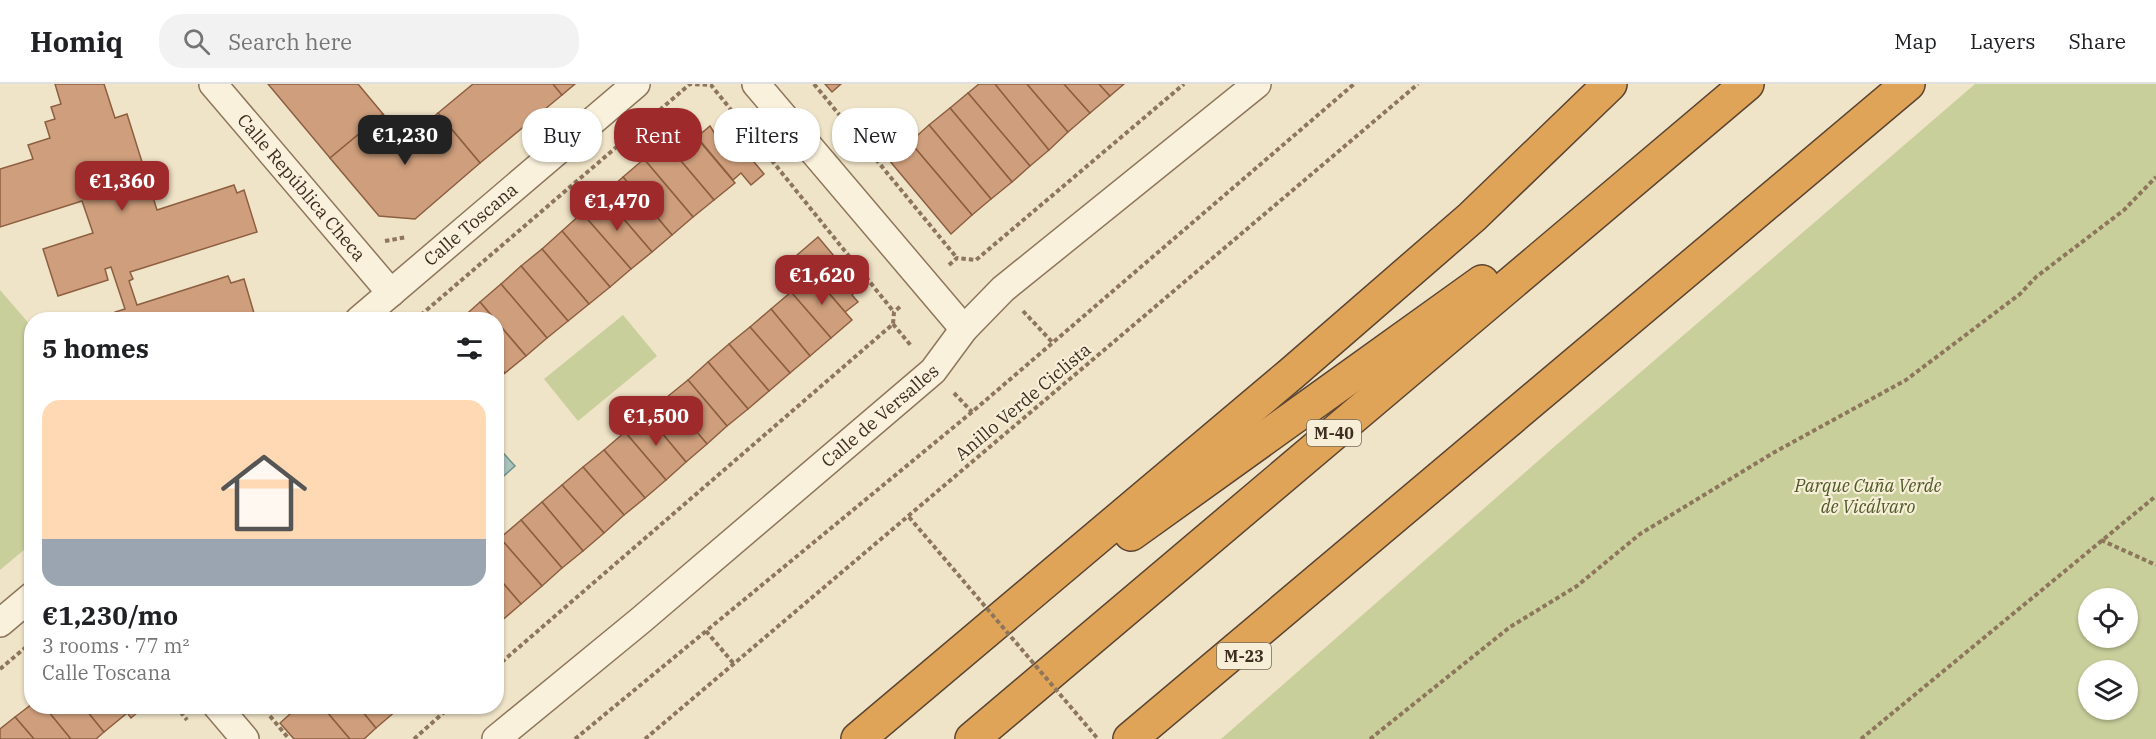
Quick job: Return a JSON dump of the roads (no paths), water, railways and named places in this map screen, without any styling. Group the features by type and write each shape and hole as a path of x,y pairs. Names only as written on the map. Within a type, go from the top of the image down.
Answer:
{"highway":[{"path":"858,739 1291,374 1472,218 1610,84"},
{"name":"M-40","path":"972,739 1747,84"},
{"path":"1130,739 1330,573 1908,84"},
{"path":"930,679 1695,128"},
{"name":"M-23","path":"1159,739 1330,573"}],"street":[{"name":"Calle República Checa","path":"213,84 391,293"},
{"name":"Calle Toscana","path":"369,312 636,84"},
{"path":"756,84 964,329"},
{"name":"Calle de Versalles","path":"496,739 641,620 933,371 964,329 1003,290 1257,84"},
{"path":"0,623 24,603"},
{"path":"225,714 245,739"}],"water":[{"path":"504,454 515,466 504,476"}],"park label":[{"name":"Parque Cuña Verde de Vicálvaro","path":"1868,496"}]}
